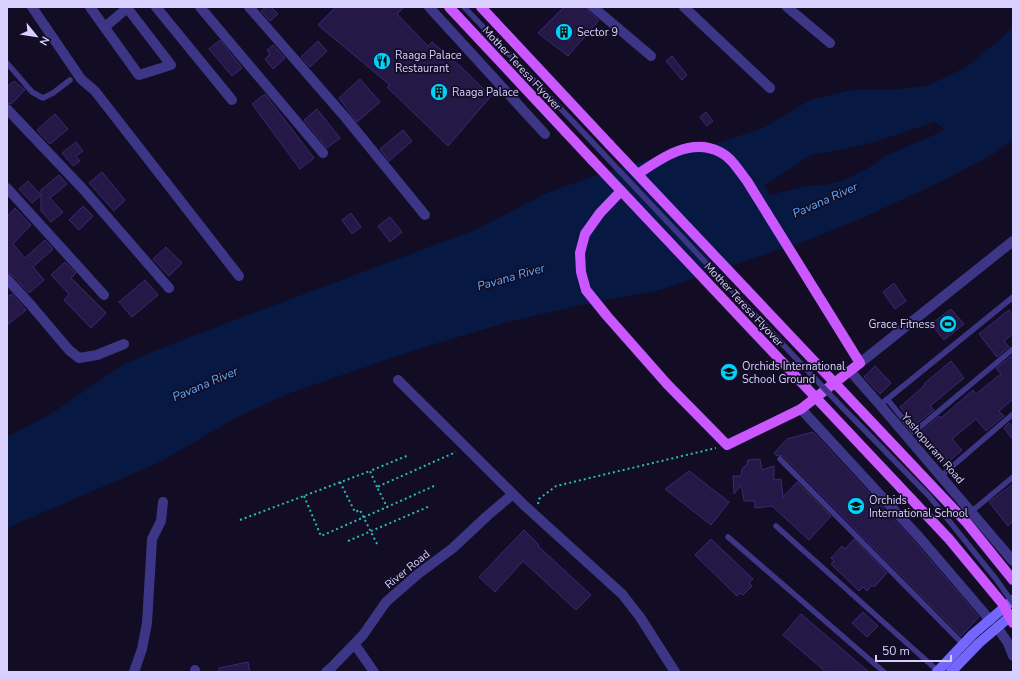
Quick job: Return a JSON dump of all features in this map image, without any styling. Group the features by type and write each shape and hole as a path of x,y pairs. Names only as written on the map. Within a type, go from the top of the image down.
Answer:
{"main road":[{"name":"Mother Teresa Flyover","path":"449,7 949,539 1002,603 1013,623"},
{"name":"Mother Teresa Flyover","path":"481,7 967,523 1013,580"},
{"path":"621,191 600,213 585,234 580,253 581,272 586,290 606,316 667,384 727,445 801,409 860,363 747,181 733,162 720,152 704,146 689,147 660,159 638,174"},
{"path":"951,672 979,643 1013,600"},
{"path":"938,672 963,644 994,623 1013,614"}],"street":[{"path":"32,7 81,79 95,91 239,276"},
{"path":"90,7 139,75 171,65 128,9 126,9 105,27"},
{"path":"156,7 232,100"},
{"path":"200,7 323,153"},
{"path":"249,7 345,117 425,215"},
{"path":"429,7 545,134"},
{"path":"593,7 651,56"},
{"path":"684,7 770,88"},
{"path":"788,7 830,43"},
{"path":"7,109 83,189 169,288"},
{"path":"7,188 104,295"},
{"path":"860,363 1013,240"},
{"path":"7,278 68,350 79,358 97,355 124,344"},
{"name":"Yashopuram Road","path":"850,371 884,402 941,476 1013,561"},
{"path":"398,380 536,516 622,594 640,616 675,672"},
{"path":"801,409 919,537 994,623 1008,643 1013,656"},
{"name":"River Road","path":"327,672 363,635 386,602 418,574 453,548 513,494"},
{"path":"134,672 142,649 147,624 152,540 161,521 163,502"},
{"path":"353,645 358,649 374,672"}],"lane":[{"path":"464,7 624,174 724,284 929,496 996,579 1013,603"},
{"path":"7,63 32,92 43,98 53,93 70,80"},
{"path":"1013,297 884,402 914,432 1013,349"},
{"path":"941,476 1013,414"},
{"path":"780,459 963,644"},
{"path":"972,511 1013,477"},
{"path":"776,526 938,672"},
{"path":"728,537 884,672"}],"path":[{"path":"536,516 539,499 556,486 727,445"},
{"path":"377,487 466,447"},
{"path":"240,520 370,471 409,454"},
{"path":"370,471 387,507"},
{"path":"340,482 355,512 360,510 378,546"},
{"path":"304,496 321,536 434,486"},
{"path":"348,541 430,506"}],"water":[{"name":"Pavana River","path":"1013,25 1013,140 993,154 942,181 858,220 805,241 660,290 580,305 508,322 418,349 287,394 232,420 160,462 7,528 7,437 49,415 121,366 149,353 229,322 475,230 549,192 627,165 712,145 763,128 810,100 851,90 891,90 927,86 966,67 1003,37","holes":["935,122 944,129 934,135 887,155 867,169 844,180 826,185 807,186 769,195 765,185 811,155 871,143"]}],"building":[{"path":"266,7 271,7 278,14 270,21 261,11"},
{"path":"336,7 404,7 397,14 428,46 432,42 491,96 448,146 387,87 390,85 318,25"},
{"name":"Sector 9","path":"564,7 587,7 589,12 599,20 568,56 538,33"},
{"path":"220,40 242,68 232,76 209,49"},
{"path":"318,41 327,51 310,67 301,57"},
{"path":"273,45 285,58 273,69 265,59 270,54 267,50"},
{"path":"672,56 687,75 682,80 666,61"},
{"path":"360,79 380,102 357,122 339,98"},
{"path":"14,81 25,90 11,104 7,103 7,87"},
{"path":"265,94 314,158 300,169 252,104"},
{"path":"317,109 340,138 327,148 304,120"},
{"path":"706,112 713,121 707,126 700,117"},
{"path":"55,114 68,129 50,144 37,130"},
{"path":"403,130 412,141 389,161 380,149"},
{"path":"76,142 83,151 76,156 80,161 73,166 62,153"},
{"path":"102,172 125,200 114,211 89,183"},
{"path":"59,175 67,184 50,198 63,212 51,222 41,211 41,190"},
{"path":"28,181 41,195 32,203 19,189"},
{"path":"83,206 93,216 79,230 69,220"},
{"path":"15,208 31,225 13,244 25,258 45,240 53,249 33,267 44,280 29,293 12,275 7,272 7,217"},
{"path":"351,213 361,227 352,234 342,220"},
{"path":"390,217 402,232 390,242 378,226"},
{"path":"166,247 182,263 169,276 153,259"},
{"path":"65,262 76,273 71,278 106,313 91,328 64,300 69,294 51,275"},
{"path":"145,280 158,295 132,317 119,302"},
{"path":"894,283 906,301 895,309 883,292"},
{"path":"12,294 26,310 7,325 7,297"},
{"name":"Grace Fitness","path":"951,309 964,324 944,340 931,324"},
{"path":"1009,310 1013,314 1013,334 1004,341 1009,347 997,357 979,334"},
{"path":"1013,355 1013,399 999,411 1004,416 986,431 976,419 952,439 962,450 945,465 924,440 927,438 922,431 939,416 941,418 973,390 976,394 1001,374 996,368"},
{"path":"951,361 964,378 930,406 934,410 915,425 900,407"},
{"path":"875,366 891,383 880,394 864,377"},
{"path":"1009,423 1013,427 1013,440 1004,428"},
{"name":"Orchids International School","path":"813,432 914,541 979,617 961,636 783,456 777,456 774,453 787,439"},
{"path":"760,459 762,470 774,466 774,480 781,479 783,497 797,482 831,516 809,540 772,506 755,508 755,501 744,501 741,485 734,494 733,476 741,476 742,469 747,464 748,460"},
{"path":"689,471 729,502 711,525 665,489"},
{"path":"1013,484 1013,521 1008,526 989,502"},
{"path":"524,530 539,545 538,546 591,595 576,610 523,561 495,592 479,577"},
{"path":"711,539 753,579 749,583 752,586 743,595 740,593 737,596 695,555"},
{"path":"854,539 887,573 874,587 872,585 867,591 863,587 859,591 831,564 834,561 831,558 842,546 845,549"},
{"path":"863,612 878,626 867,637 852,623"},
{"path":"801,614 869,672 826,672 783,635"},
{"path":"248,662 250,672 219,672 219,668"}],"place":[{"name":"Sector 9","path":"564,32"},
{"name":"Raaga Palace Restaurant","path":"382,61"},
{"name":"Raaga Palace","path":"439,92"},
{"name":"Grace Fitness","path":"948,324"},
{"name":"Orchids International School Ground","path":"729,372"},
{"name":"Orchids International School","path":"856,506"}]}
